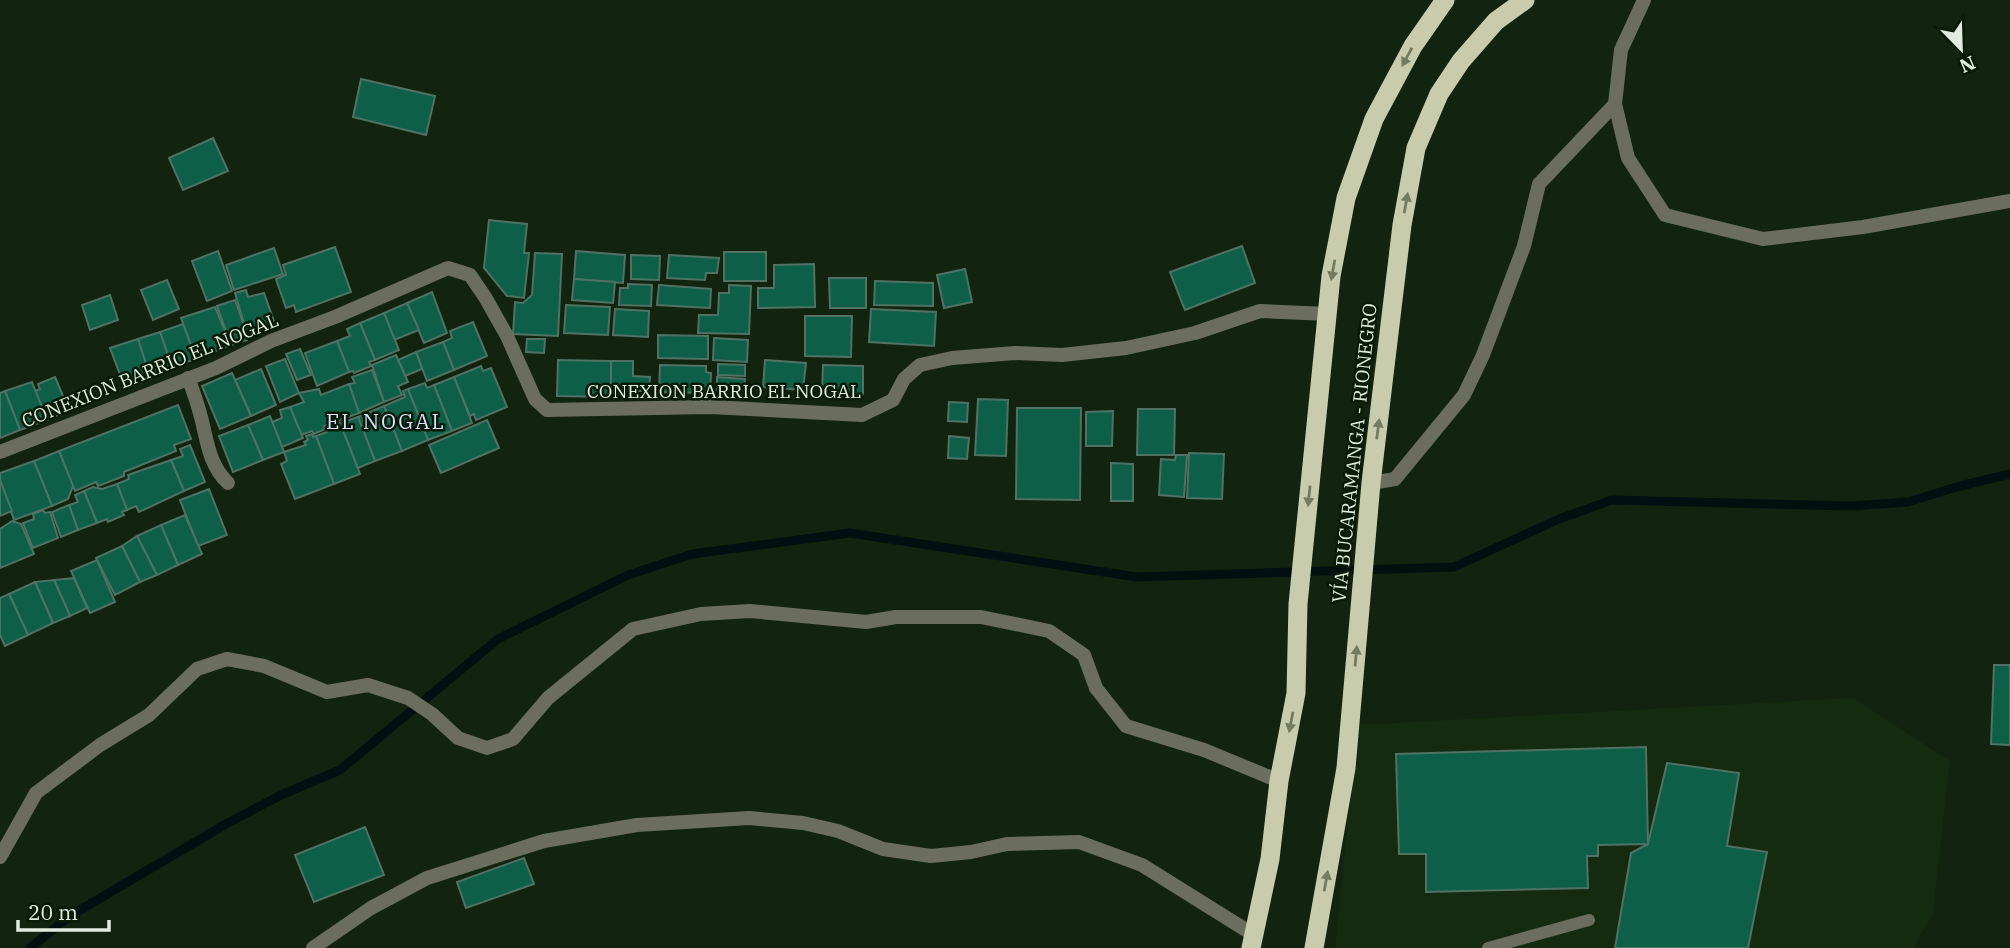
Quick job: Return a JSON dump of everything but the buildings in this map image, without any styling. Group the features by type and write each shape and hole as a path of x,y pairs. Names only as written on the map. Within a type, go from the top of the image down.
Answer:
{"highway":[{"name":"VÍA BUCARAMANGA - RIONEGRO","path":"1252,942 1270,859 1279,781 1296,693 1298,604 1331,276 1346,198 1374,119 1413,46 1445,0"},
{"name":"VÍA BUCARAMANGA - RIONEGRO","path":"1314,948 1346,768 1371,483 1402,225 1416,148 1439,94 1461,61 1496,21 1525,0"}],"street":[{"path":"1644,0 1621,50 1615,104 1628,159 1665,215 1763,239 1863,227 2010,201"},
{"path":"1371,483 1395,479 1464,395 1483,355 1524,246 1539,184 1615,104"},
{"name":"CONEXION BARRIO EL NOGAL","path":"0,452 216,368 271,341 335,317 448,268 470,275 507,336 535,399 547,410 710,407 862,415 893,400 904,379 920,365 942,360 1015,353 1062,355 1126,348 1195,333 1260,311 1328,314"},
{"path":"188,378 199,409 208,453 228,483"},
{"path":"0,857 36,793 100,745 149,715 197,669 228,659 264,666 327,692 368,685 408,698 432,714 458,738 487,748 513,738 548,698 633,629 701,614 783,612 866,622 896,617 981,617 1049,631 1084,656 1096,688 1126,726 1204,750 1279,781"},
{"path":"313,948 371,908 426,878 544,841 637,825 749,818 803,823 838,831 883,849 930,856 971,852 1006,844 1079,842 1142,864 1252,942"}],"lane":[{"path":"1488,948 1589,920"}],"shaded area":[{"path":"1853,698 1950,761 1933,914 1913,948 1335,948 1358,725"}],"waterway":[{"path":"30,948 70,916 226,824 281,795 340,770 498,639 628,575 692,554 850,533 1137,577 1454,567 1559,519 1612,500 1851,506 1908,502 2010,474"}],"district":[{"name":"EL NOGAL","path":"386,422"}]}
